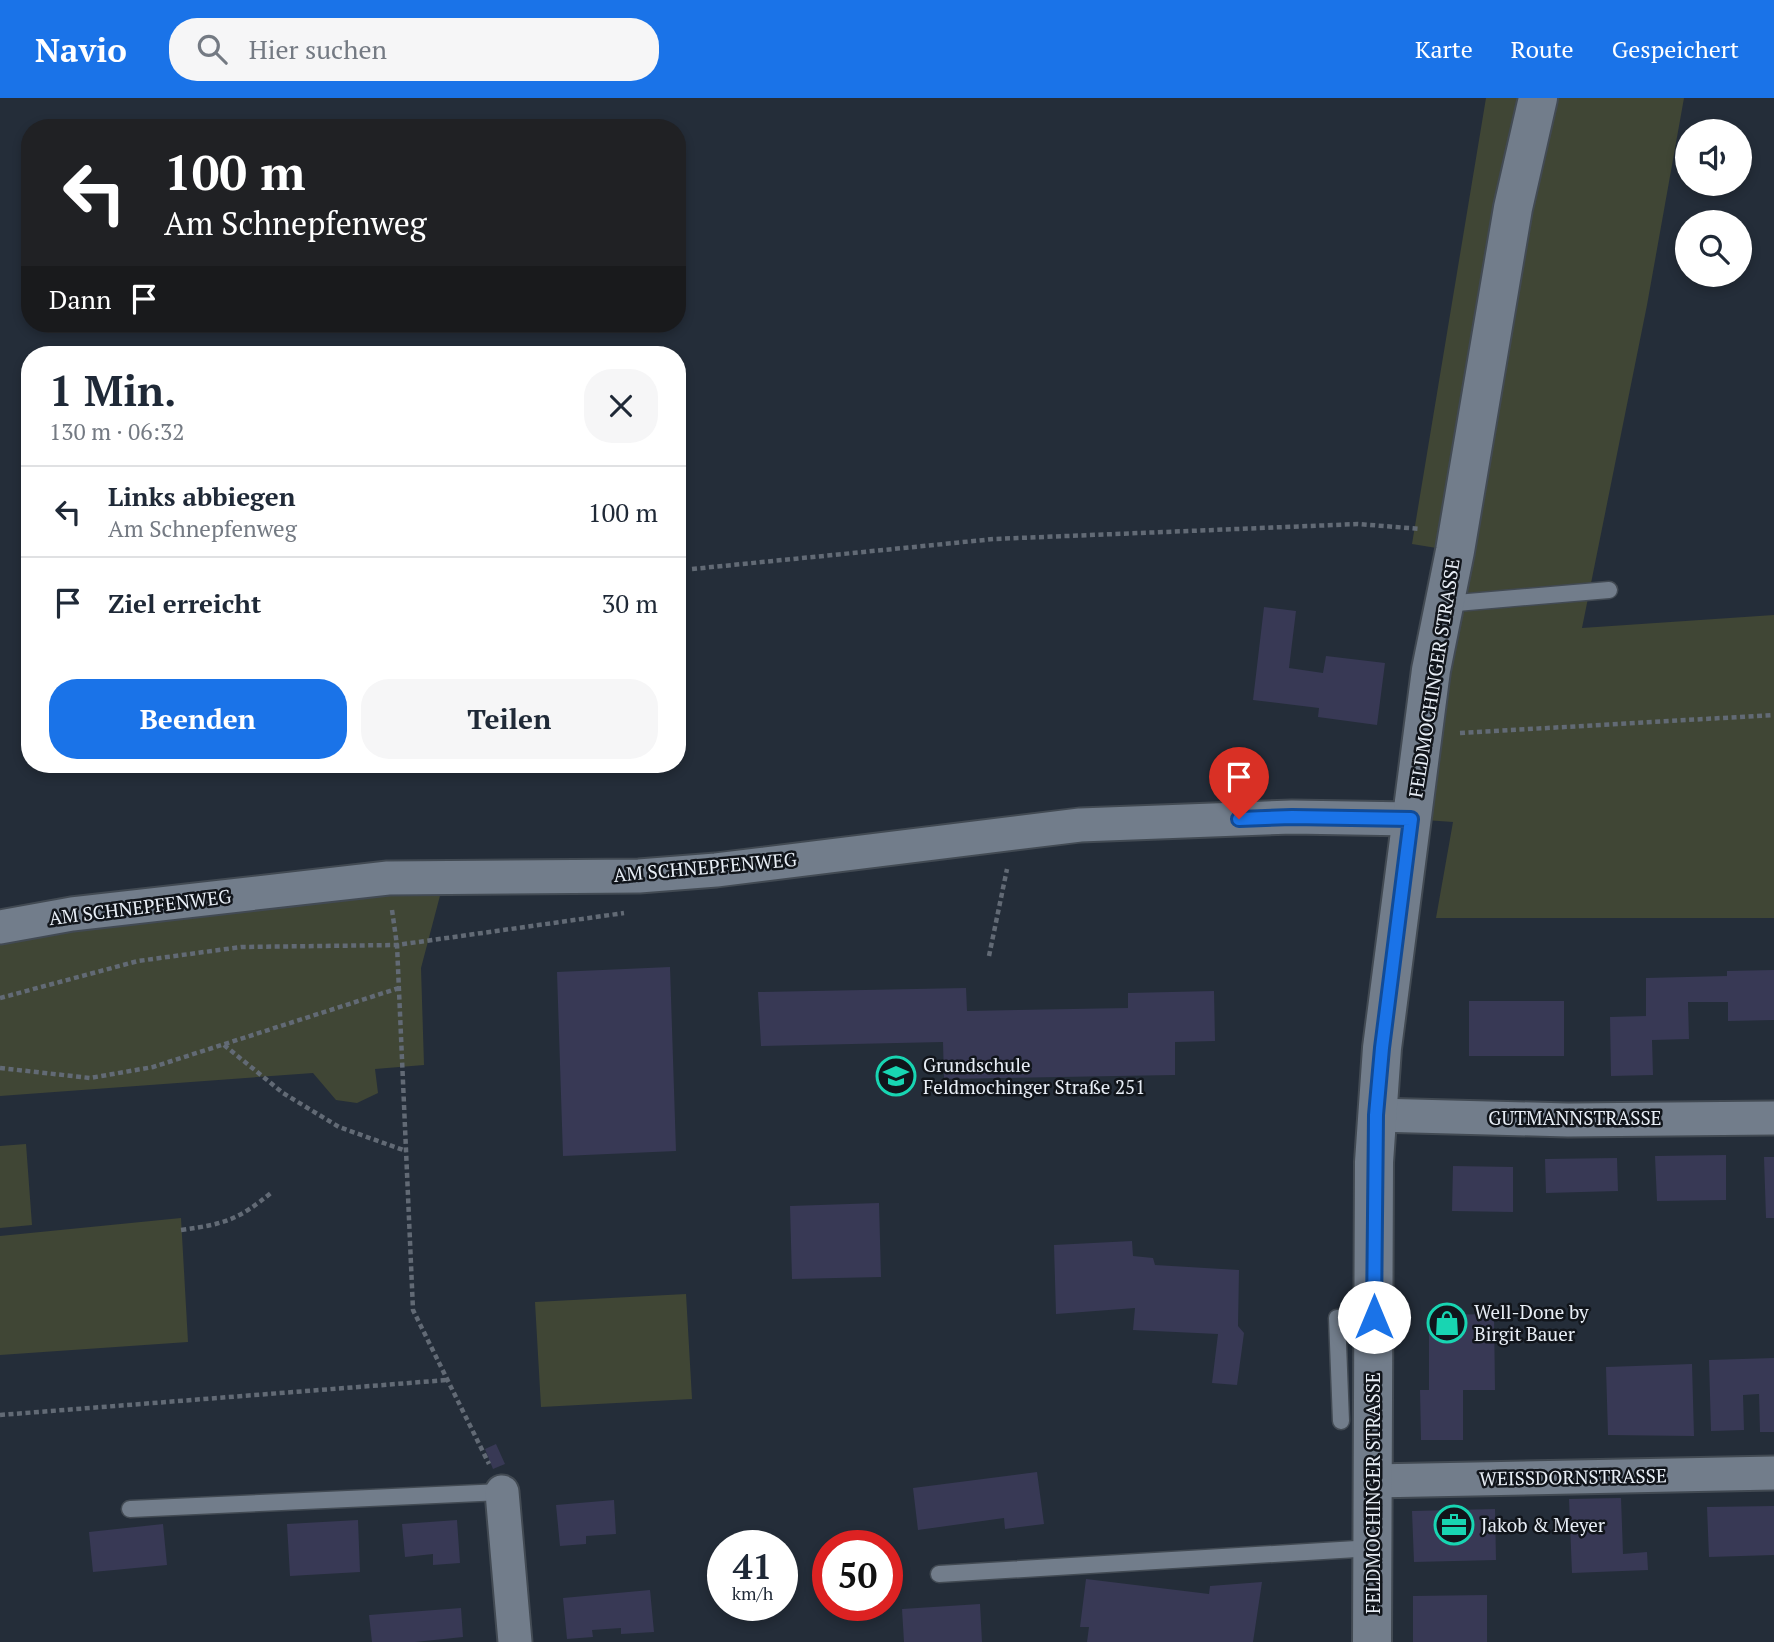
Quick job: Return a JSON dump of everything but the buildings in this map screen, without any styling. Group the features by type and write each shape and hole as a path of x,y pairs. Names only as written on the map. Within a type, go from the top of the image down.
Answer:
{"main road":[{"name":"FELDMOCHINGER STRASSE","path":"1372,1642 1376,1115 1382,1048 1432,670 1513,208 1538,98"}],"street":[{"name":"AM SCHNEPFENWEG","path":"0,927 72,914 388,878 652,875 716,870 1080,825 1292,817 1411,819"},
{"name":"GUTMANNSTRASSE","path":"1376,1115 1568,1120 1774,1118"},
{"name":"WEISSDORNSTRASSE","path":"1373,1481 1774,1473"},
{"path":"502,1492 515,1642"}],"lane":[{"path":"1445,604 1609,590"},
{"path":"1341,1421 1337,1318 1374,1317"},
{"path":"130,1509 502,1492"},
{"path":"939,1574 1373,1548"}],"path":[{"path":"692,569 994,539 1357,524 1424,529"},
{"path":"1458,733 1774,715"},
{"path":"989,956 1008,868"},
{"path":"388,878 397,945 413,1310 502,1492"},
{"path":"0,998 138,961 164,957 241,947 397,945"},
{"path":"0,1068 90,1078 153,1067 399,988"},
{"path":"223,1044 283,1093 339,1127 406,1151"},
{"path":"181,1230 221,1224 245,1214 272,1192"},
{"path":"0,1415 447,1380"}],"green space":[{"path":"1486,98 1684,98 1680,119 1675,119 1675,148 1647,305 1582,628 1774,615 1774,918 1436,918 1453,822 1411,819 1455,551 1412,544"},
{"path":"442,888 421,968 424,1065 375,1069 378,1093 357,1103 336,1100 313,1073 0,1096 0,935"},
{"path":"26,1144 32,1225 0,1228 0,1146"},
{"path":"181,1218 188,1342 0,1355 0,1236"},
{"path":"686,1294 692,1399 541,1407 535,1302"}],"place":[{"name":"Grundschule Feldmochinger Straße 251","path":"896,1076"},
{"name":"Well-Done by Birgit Bauer","path":"1447,1323"},
{"name":"Jakob & Meyer","path":"1454,1525"}],"route":[{"path":"1239,819 1411,819 1376,1115 1374,1317"}]}
